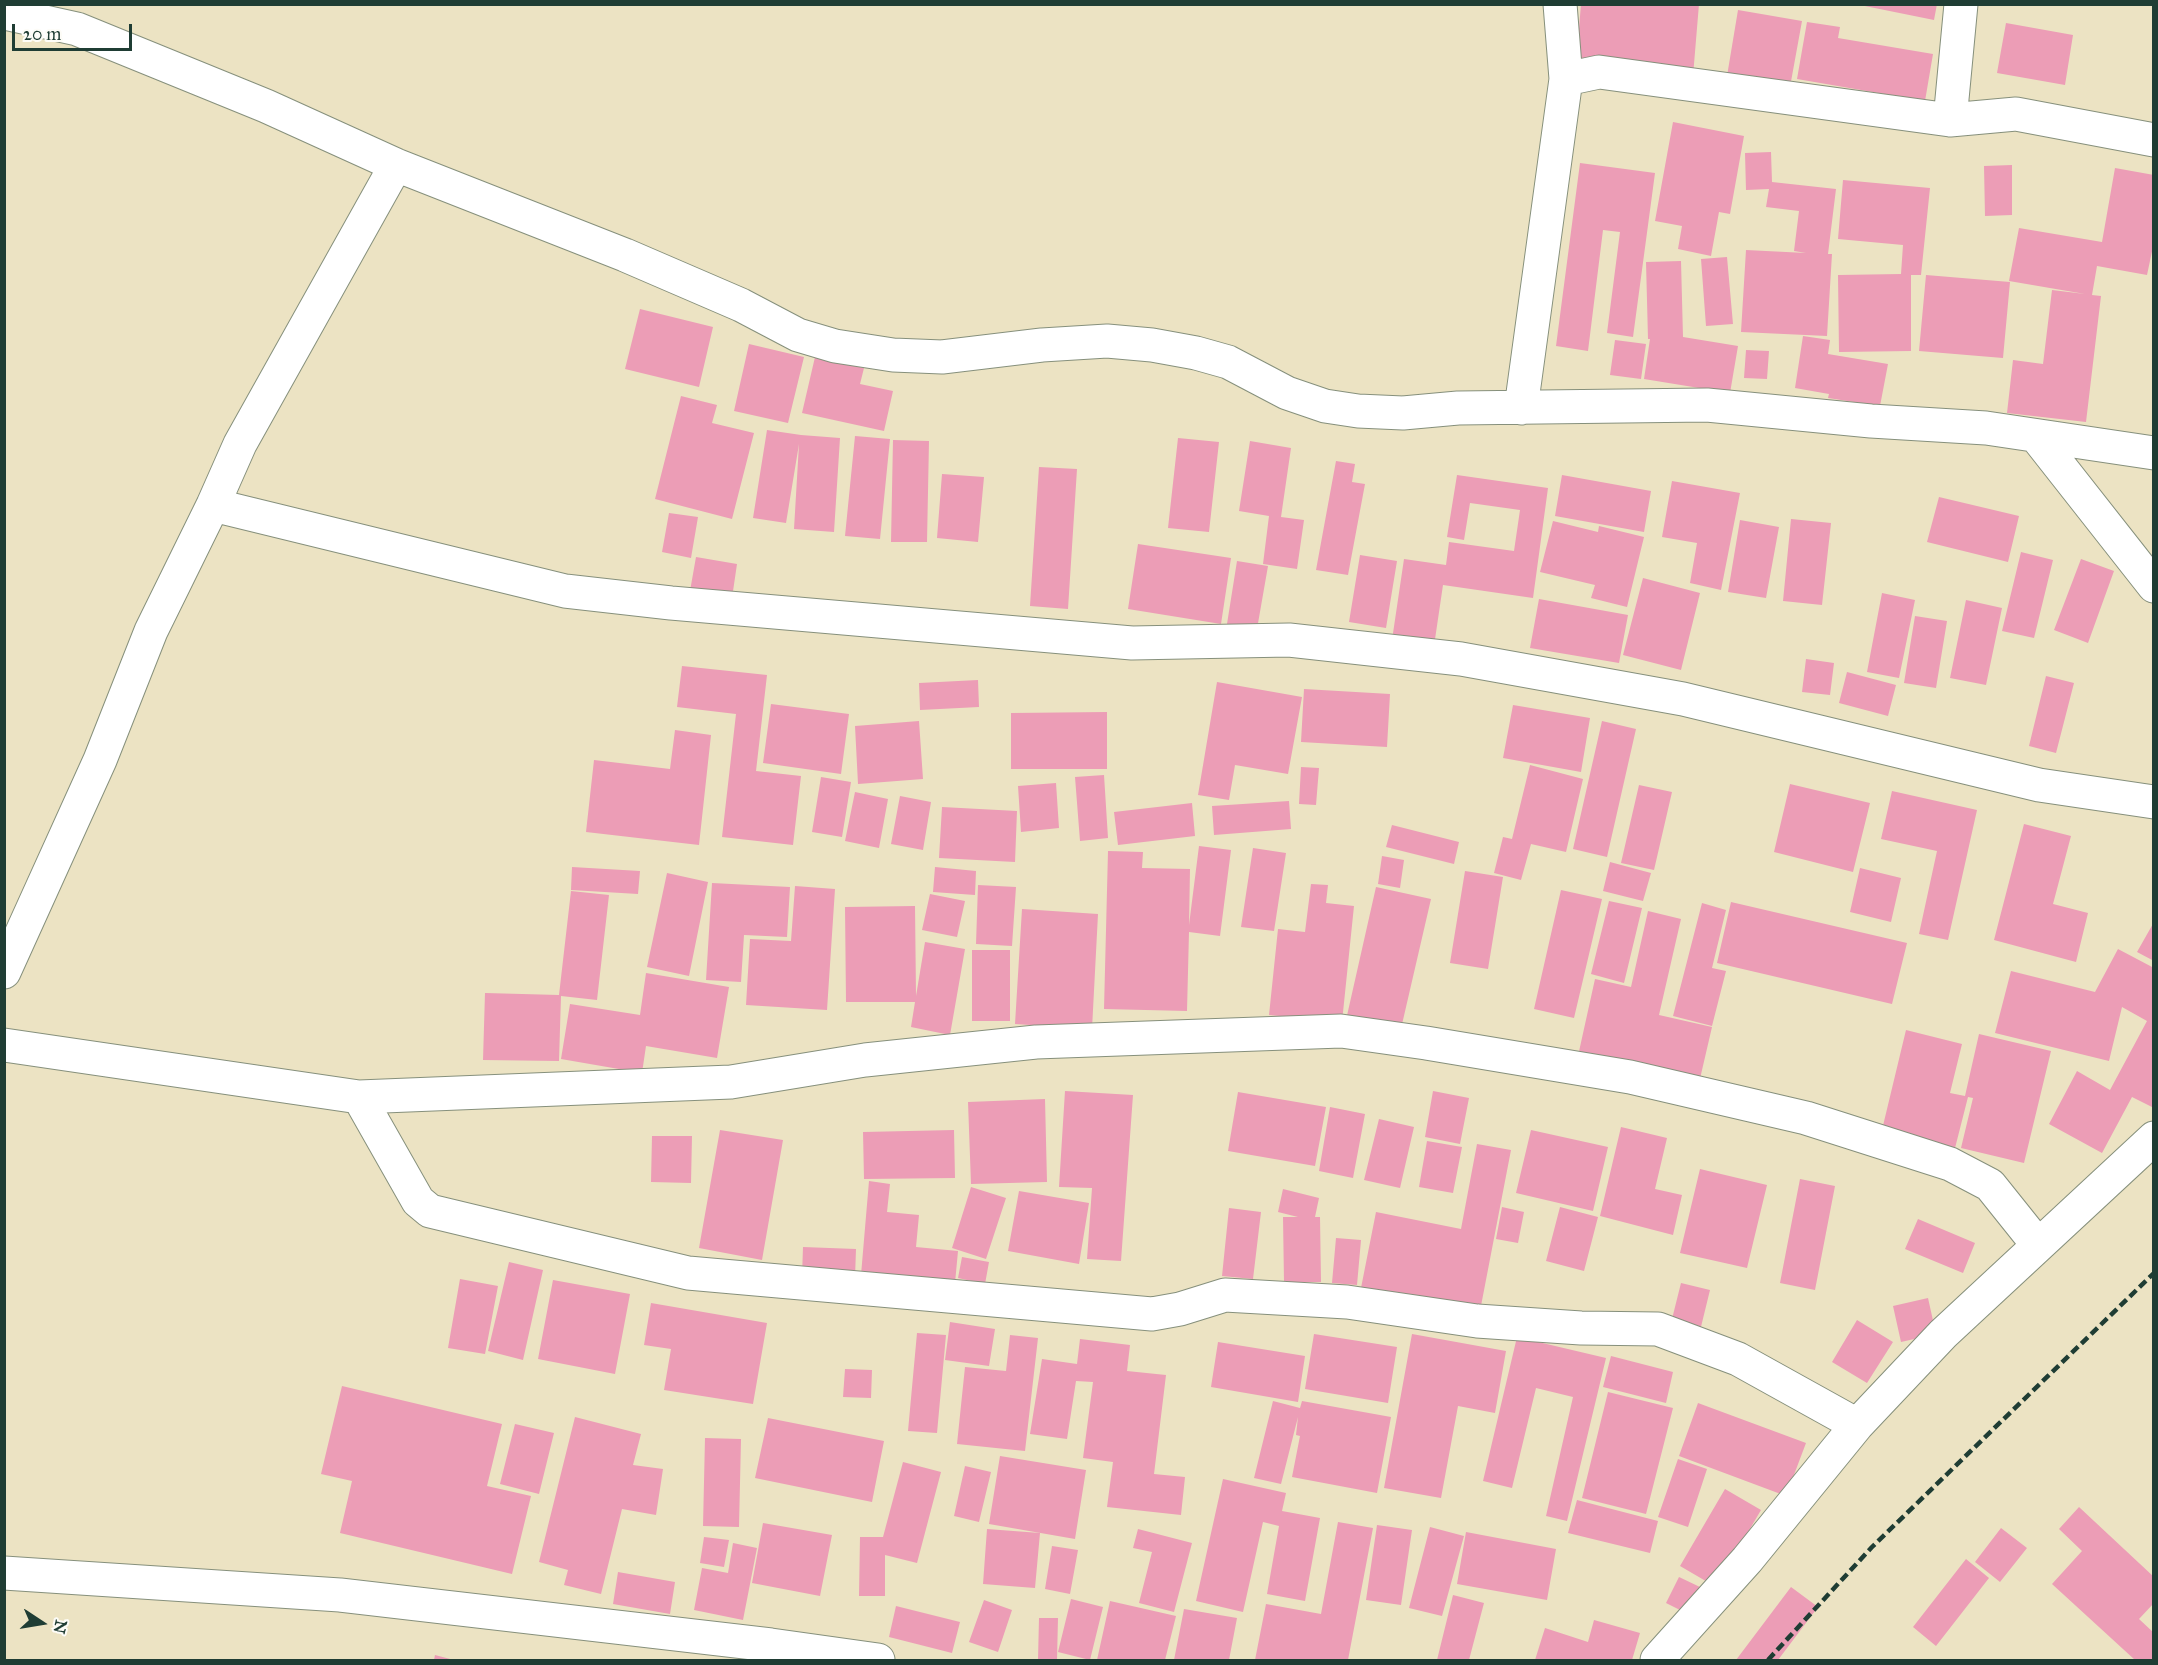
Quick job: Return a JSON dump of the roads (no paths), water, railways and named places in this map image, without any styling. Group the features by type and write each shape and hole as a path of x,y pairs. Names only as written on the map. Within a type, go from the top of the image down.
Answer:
{"street":[{"path":"8,4 4,11 77,29 266,106 396,165 625,255 741,305 798,335 834,346 893,355 942,357 1042,345 1107,341 1152,345 1196,353 1228,362 1287,393 1325,406 1358,411 1403,413 1458,408 1707,405 1871,422 1986,428 2154,453"},
{"path":"1521,408 1566,79 1560,4"},
{"path":"1950,120 1960,4"},
{"path":"1566,79 1599,72 1950,120 2016,114 2154,140"},
{"path":"4,972 100,760 151,631 213,505 240,444 396,165"},
{"path":"2036,436 2154,586"},
{"path":"213,505 577,592 671,603 1132,643 1289,640 1461,659 1683,699 2040,785 2154,802"},
{"path":"4,1045 359,1097 731,1082 865,1060 1036,1042 1341,1031 1630,1077 1806,1118 1950,1164 1990,1185 2038,1245"},
{"path":"359,1097 418,1201 430,1211 687,1273 1152,1314 1180,1309 1225,1295 1347,1302 1477,1322 1581,1328 1658,1329 1738,1359 1857,1425"},
{"path":"1657,1660 1747,1560 1857,1425 1943,1334 2154,1138"},
{"path":"4,1573 340,1595 771,1645 878,1660"}],"railway":[{"path":"1768,1660 1872,1547 2154,1273"}]}
